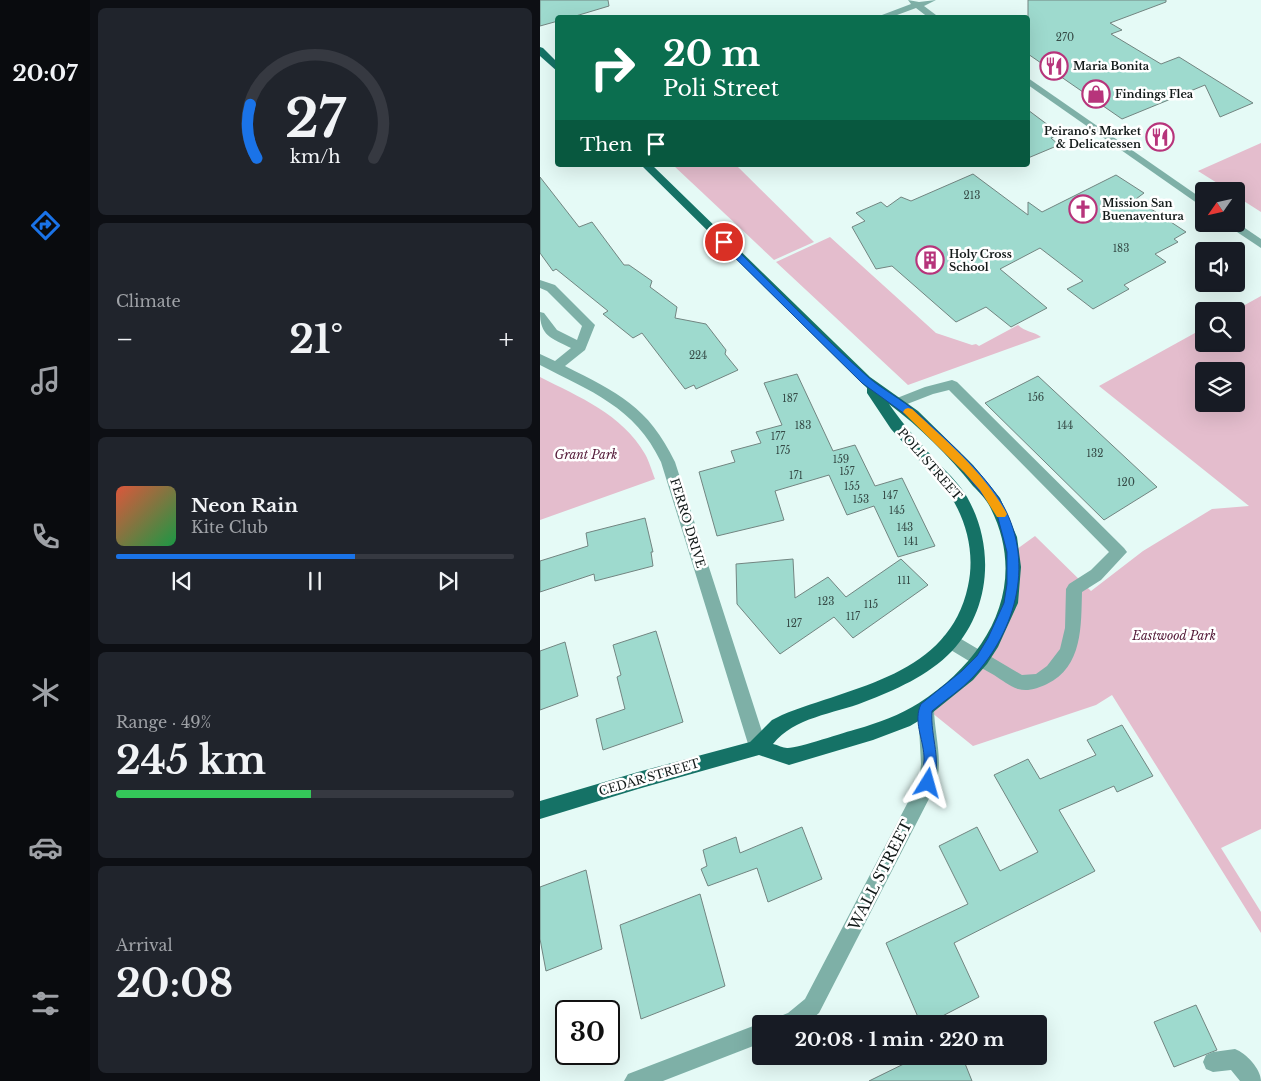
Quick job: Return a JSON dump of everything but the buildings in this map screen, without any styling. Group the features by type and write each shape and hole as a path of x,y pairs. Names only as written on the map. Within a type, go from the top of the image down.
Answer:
{"main road":[{"path":"540,50 555,66"},
{"name":"POLI STREET","path":"648,167 865,380 913,415 984,487 995,502 1010,536 1013,567 1010,603 992,642 981,659 967,675 926,708"},
{"name":"POLI STREET","path":"758,747 781,723 874,693 906,678 934,657 950,641 961,626 971,606 977,584 978,564 973,525 963,501 896,426 865,380"},
{"path":"758,747 789,757 873,732 904,720 926,708"},
{"name":"CEDAR STREET","path":"540,810 604,789 758,747"}],"street":[{"path":"885,15 914,2 932,0"},
{"path":"914,2 932,15"},
{"path":"1030,82 1195,199"},
{"path":"1243,232 1261,244"},
{"path":"540,284 551,288 589,324 580,347 556,367"},
{"path":"540,316 553,333 580,347"},
{"name":"FERRO DRIVE","path":"540,359 627,406 645,423 662,446 758,747"},
{"path":"897,403 930,390 952,385 1119,552 1096,574 1074,589 1071,640 1059,666 1041,681 1030,684 1020,682 950,641"},
{"name":"WALL STREET","path":"801,1015 812,1006 928,783 931,757 924,724 926,708"},
{"path":"635,1081 752,1036"},
{"path":"1212,1062 1235,1059 1253,1081"}],"green space":[{"path":"1261,143 1261,212 1245,202 1245,182 1216,182 1198,171"},
{"path":"675,167 738,167 814,242 774,260"},
{"path":"830,237 936,333 979,346 1018,325 1041,337 908,385 776,262"},
{"name":"Eastwood Park","path":"1261,296 1261,829 1221,848 1261,912 1261,933 1112,695 1096,705 973,746 926,708 992,642 1013,552 1035,536 1091,591 1143,551 1212,509 1249,506 1099,386 1195,333 1195,352 1245,352 1245,305"},
{"name":"Grant Park","path":"540,377 612,417 635,440 645,454 655,479 540,520"}],"slow traffic":[{"path":"908,412 968,469 995,502 1001,514"}],"place":[{"name":"Maria Bonita","path":"1054,66"},
{"name":"Findings Flea","path":"1096,94"},
{"name":"Peirano's Market & Delicatessen","path":"1160,137"},
{"name":"Mission San Buenaventura","path":"1083,209"},
{"name":"Holy Cross School","path":"930,260"}],"route":[{"path":"724,242 865,380 913,415 968,469 995,502 1010,536 1013,552 1013,584 1010,603 1002,622 981,659 967,675 926,708 924,724 931,757 928,783"}]}
